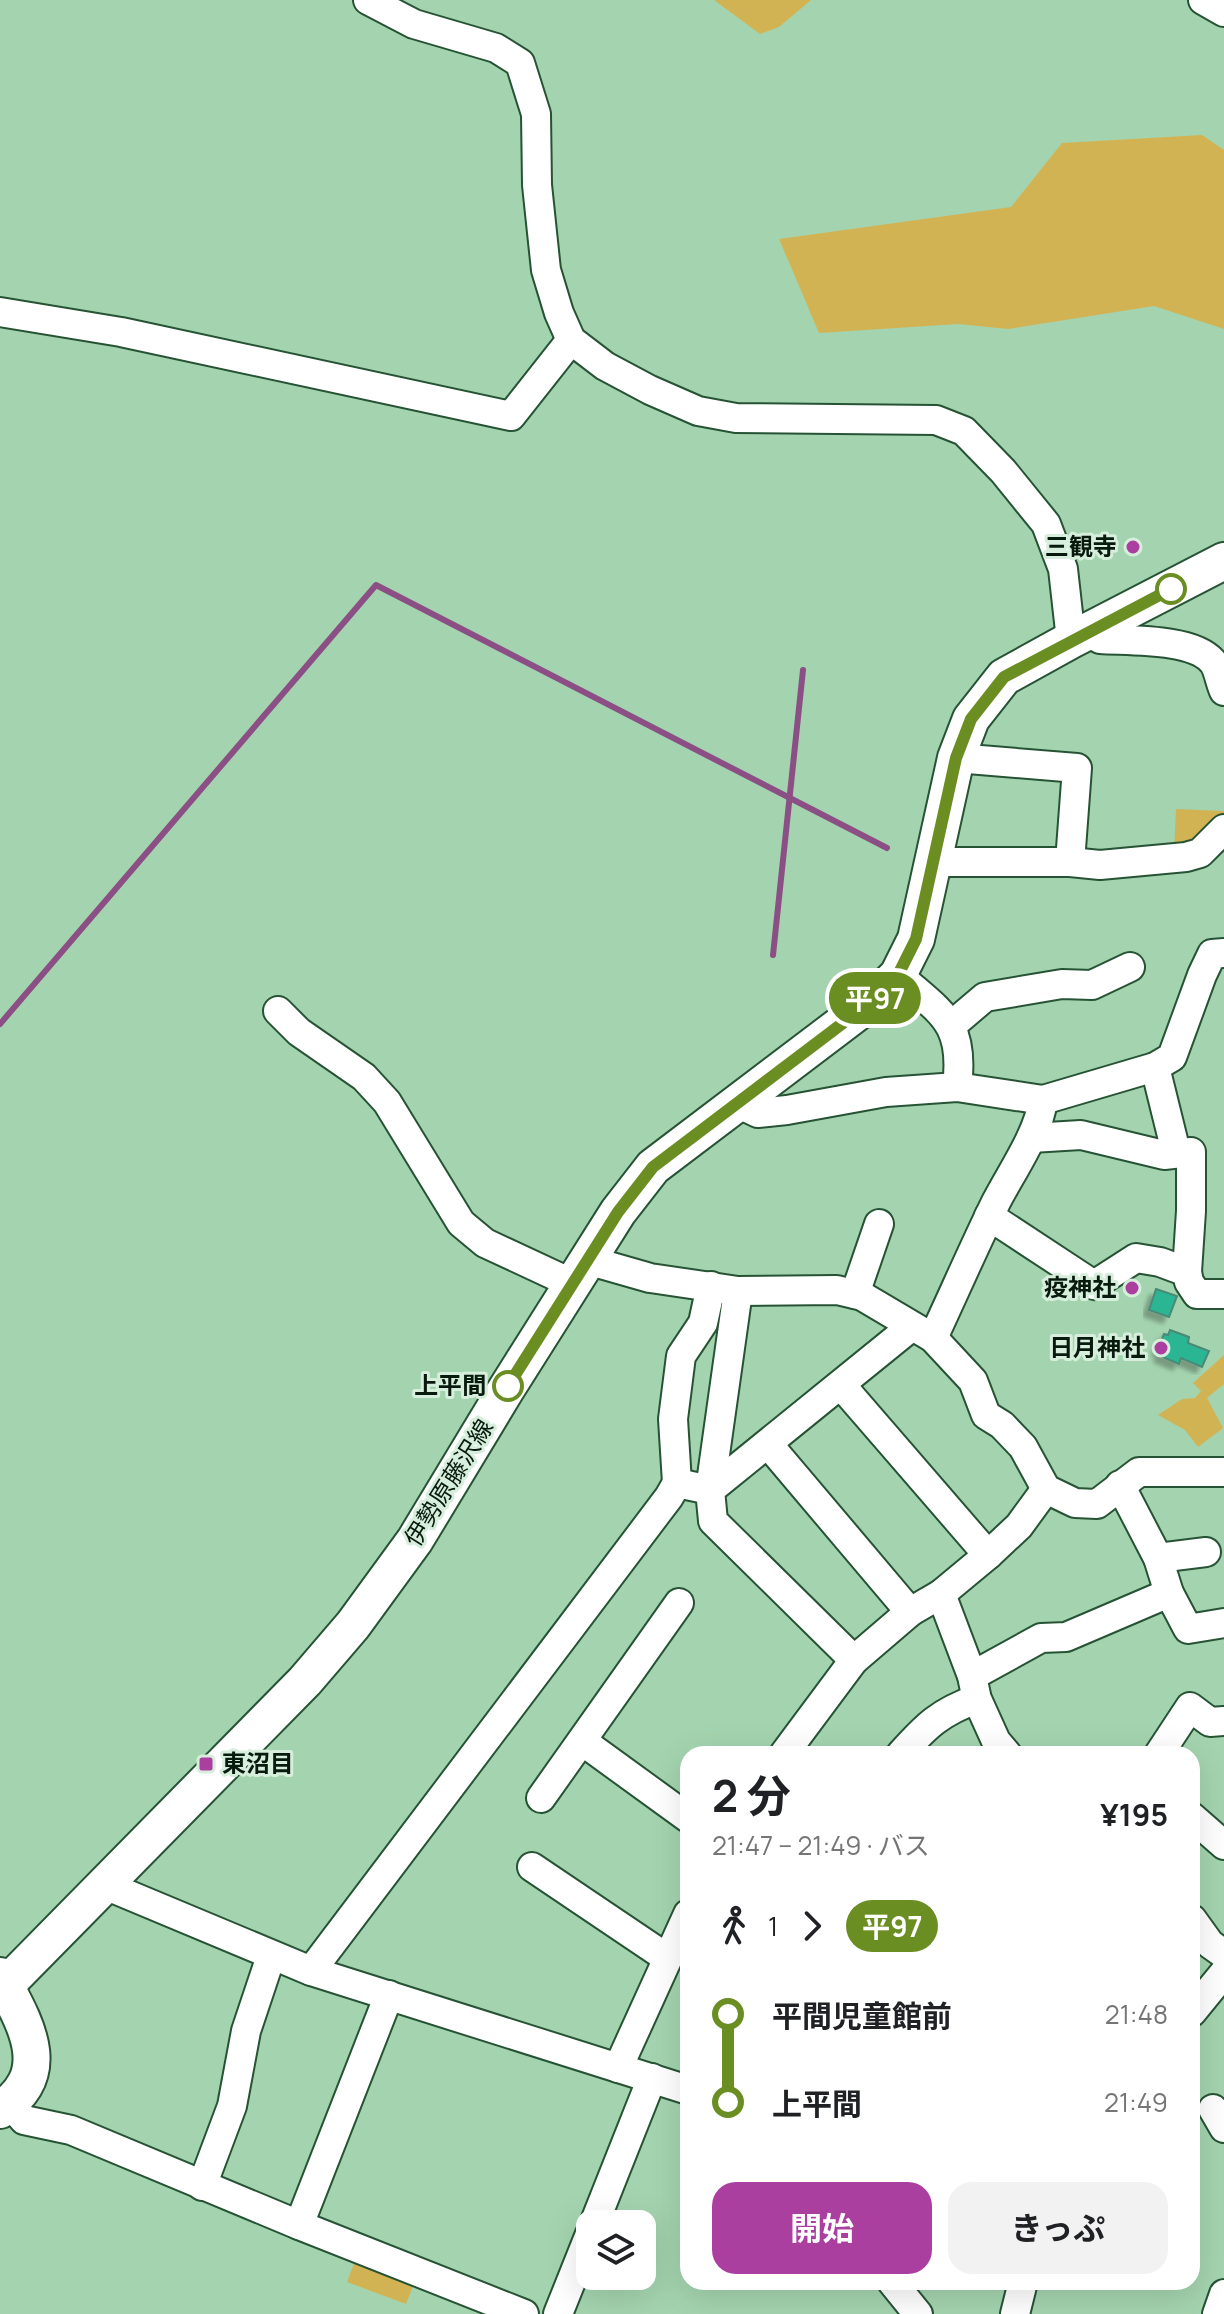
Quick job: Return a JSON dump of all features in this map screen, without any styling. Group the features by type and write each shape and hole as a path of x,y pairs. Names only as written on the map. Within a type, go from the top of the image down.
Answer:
{"main road":[{"name":"伊勢原藤沢線","path":"2,1985 305,1681 353,1625 415,1540 618,1212 653,1167 872,1001 898,975 916,939 956,758 971,719 1004,677 1224,561"},
{"path":"2,1985 25,2026 32,2059 26,2084 5,2107"}],"street":[{"path":"368,0 414,24 496,48 520,63 536,114 537,185 546,270 571,340 605,366 698,411 736,418 936,420 964,431 1003,471 1046,524 1082,635 1177,644 1194,650 1214,662 1224,691"},
{"path":"1203,0 1224,12"},
{"path":"0,312 121,332 511,416 571,340"},
{"path":"956,758 1077,768 1070,862"},
{"path":"935,862 1070,862 1100,865 1186,857 1200,853 1224,829"},
{"path":"739,1104 758,1113 773,1112 886,1092 957,1087 1043,1100 1155,1067 1172,1057 1212,954 1224,953"},
{"path":"952,1025 985,997 1062,984 1092,985 1119,965"},
{"path":"898,975 952,1025 958,1040 960,1062 957,1087"},
{"path":"278,1011 299,1032 364,1077 387,1102 461,1223 485,1243 582,1270 601,1264 650,1278 725,1288 837,1290 862,1296 922,1333 973,1381 986,1415 1002,1425 1023,1447 1046,1489 1075,1503 1097,1504 1139,1472 1224,1472"},
{"path":"1155,1067 1176,1152"},
{"path":"710,1490 841,1385 922,1333 1031,1138 1043,1100"},
{"path":"1031,1138 1081,1135 1164,1155 1191,1152 1189,1282 1197,1294 1224,1294"},
{"path":"989,1216 1094,1285 1136,1258 1160,1262 1187,1272"},
{"path":"855,1294 879,1224"},
{"path":"311,1971 669,1497 677,1483 673,1419 681,1356 725,1288"},
{"path":"725,1288 710,1490 713,1521 854,1660"},
{"path":"841,1385 988,1555"},
{"path":"768,1444 910,1612"},
{"path":"677,1483 710,1490"},
{"path":"1120,1485 1158,1558 1155,1604"},
{"path":"790,1746 854,1660 910,1612 941,1594 988,1555 1019,1526 1046,1489"},
{"path":"1158,1558 1206,1552"},
{"path":"941,1594 974,1688 1000,1746"},
{"path":"541,1798 679,1603"},
{"path":"1155,1604 1188,1629 1224,1623"},
{"path":"908,1746 926,1725 1041,1638 1082,1638 1155,1604"},
{"path":"1164,1746 1190,1707 1219,1726"},
{"path":"582,1741 680,1812"},
{"path":"1200,1824 1224,1845"},
{"path":"532,1867 587,1895 667,1958"},
{"path":"105,1885 311,1971 680,2087"},
{"path":"1200,1930 1210,1944 1224,1954"},
{"path":"618,2068 680,1931"},
{"path":"202,2186 232,2106 246,2031 271,1956"},
{"path":"1200,2002 1224,1973"},
{"path":"299,2225 389,1995"},
{"path":"600,2210 652,2078"},
{"path":"5,2107 24,2120 71,2130 202,2186 524,2314"},
{"path":"558,2314 576,2269"},
{"path":"898,2290 918,2314"},
{"path":"1015,2314 1021,2290"},
{"path":"1217,2314 1224,2294"}],"shaded area":[{"path":"714,0 811,0 779,27 760,34"},
{"path":"1202,135 1224,150 1224,329 1154,306 1008,329 958,324 819,333 779,239 1011,207 1062,143"},
{"path":"1176,809 1224,811 1224,824 1174,852"},
{"path":"1224,1355 1224,1384 1207,1398 1223,1428 1198,1447 1185,1430 1158,1415 1182,1399 1195,1398 1201,1391 1193,1383"},
{"path":"357,2255 416,2278 406,2304 347,2282"}],"building":[{"path":"1156,1289 1177,1296 1169,1317 1149,1310"},
{"path":"1170,1330 1189,1337 1188,1343 1209,1351 1202,1367 1181,1358 1179,1364 1160,1356 1162,1351 1158,1349 1164,1334 1168,1335"}],"waterway":[{"path":"0,1024 376,585 887,848"},
{"path":"773,955 803,670"}],"bus line":[{"name":"平97","path":"508,1386 618,1212 653,1167 872,1001 898,975 916,939 956,758 971,719 1004,677 1171,589"}],"place":[{"name":"三観寺","path":"1133,547"},
{"name":"疫神社","path":"1132,1288"},
{"name":"日月神社","path":"1161,1348"},
{"name":"上平間","path":"508,1386"},
{"name":"東沼目","path":"206,1764"}]}
